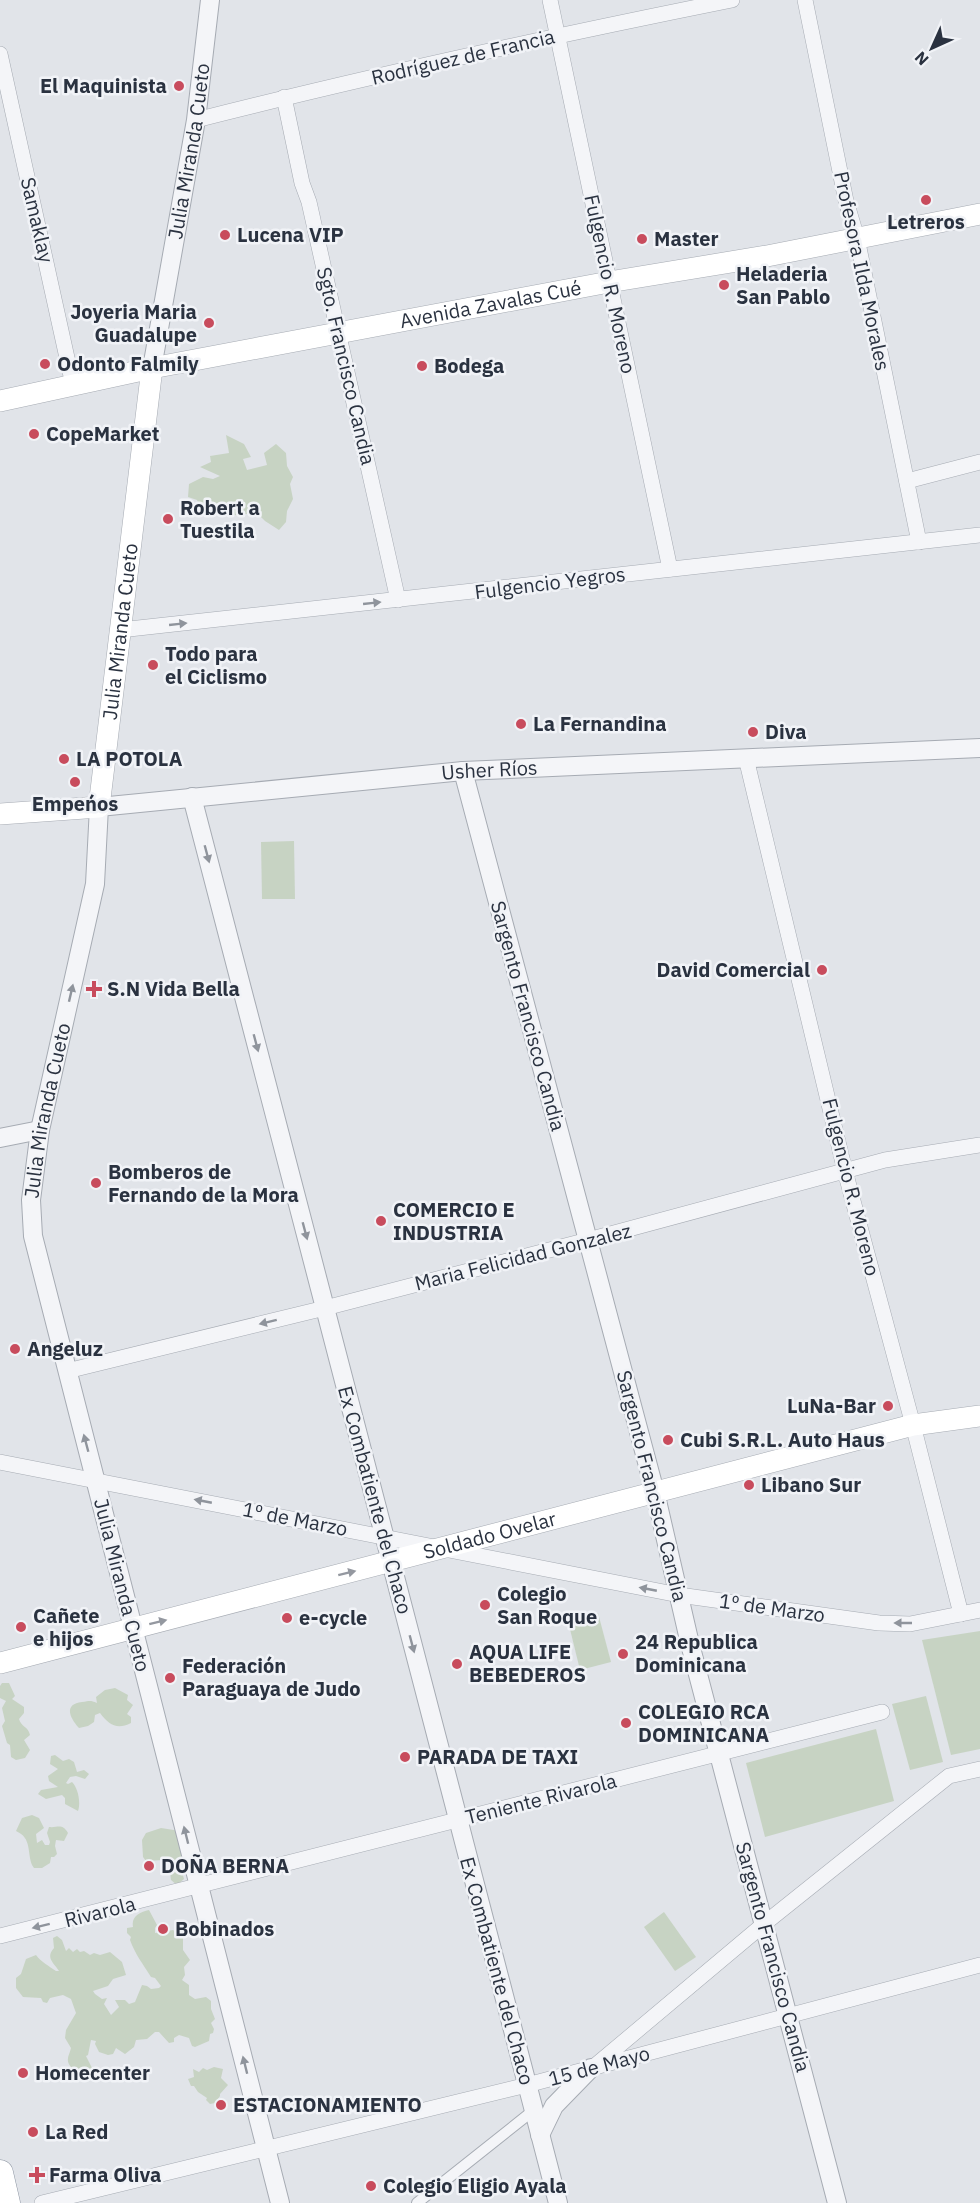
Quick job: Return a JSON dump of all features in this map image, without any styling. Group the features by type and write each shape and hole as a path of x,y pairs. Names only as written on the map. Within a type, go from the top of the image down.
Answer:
{"highway":[{"path":"0,2173 7,2203"}],"main road":[{"name":"Avenida Zavalas Cué","path":"0,401 152,368 338,332 609,282 767,256 980,214"},
{"name":"Julia Miranda Cueto","path":"99,807 152,368"},
{"name":"Usher Ríos","path":"0,814 99,807"},
{"name":"Soldado Ovelar","path":"0,1663 913,1425 980,1416"}],"street":[{"name":"Julia Miranda Cueto","path":"152,368 196,120 210,0"},
{"name":"Fulgencio R. Moreno","path":"550,0 670,569"},
{"name":"Rodríguez de Francia","path":"196,120 284,97 558,35 732,0"},
{"name":"Profesora Ilda Morales","path":"805,0 846,201 857,238 919,542"},
{"name":"Samaklay","path":"0,54 73,385"},
{"name":"Sgto. Francisco Candia","path":"284,97 398,600"},
{"path":"907,481 980,462"},
{"name":"Fulgencio Yegros","path":"120,630 980,535"},
{"name":"Usher Ríos","path":"99,807 463,771 980,748"},
{"name":"Fulgencio R. Moreno","path":"746,758 845,1171 961,1614"},
{"name":"Sargento Francisco Candia","path":"463,771 655,1492 719,1754 837,2203"},
{"name":"Ex Combatiente del Chaco","path":"192,797 558,2203"},
{"name":"Julia Miranda Cueto","path":"99,807 95,884 40,1130 32,1200 33,1236 280,2203"},
{"path":"0,1138 40,1130"},
{"name":"Maria Felicidad Gonzalez","path":"67,1371 325,1308 885,1160 980,1145"},
{"name":"1º de Marzo","path":"0,1462 679,1595 879,1623 910,1624 980,1610"},
{"name":"Teniente Rivarola","path":"200,1887 882,1712"},
{"path":"540,2135 554,2106 591,2068 764,1924 949,1776 980,1769"},
{"name":"Rivarola","path":"0,1936 200,1887"},
{"name":"15 de Mayo","path":"42,2203 527,2085 980,1965"},
{"path":"417,2203 534,2110"}],"green space":[{"path":"226,435 244,444 251,457 243,459 247,470 267,465 264,453 276,444 286,453 287,466 293,477 290,484 293,499 287,511 286,522 279,530 257,513 227,516 214,507 200,507 197,500 188,497 189,484 203,477 213,479 220,476 200,467 211,462 210,456 229,453"},
{"path":"294,841 295,899 262,899 261,842"},
{"path":"598,1613 611,1662 580,1670 568,1621"},
{"path":"980,1631 980,1749 951,1755 922,1640"},
{"path":"2,1683 9,1683 15,1696 12,1699 24,1707 24,1713 19,1719 30,1735 24,1740 30,1750 25,1758 16,1760 11,1757 10,1745 7,1743 2,1726 5,1721 2,1708 6,1701 0,1698"},
{"path":"115,1688 128,1695 127,1700 133,1705 127,1714 131,1717 131,1723 117,1726 107,1721 100,1713 95,1715 94,1722 79,1728 70,1712 73,1705 88,1701 97,1703 96,1697 105,1690"},
{"path":"926,1696 943,1762 910,1770 892,1704"},
{"path":"876,1729 894,1801 765,1837 746,1763"},
{"path":"55,1755 63,1761 69,1759 74,1762 77,1772 84,1770 89,1774 85,1779 70,1777 66,1783 72,1782 76,1788 79,1799 78,1811 65,1804 65,1798 62,1795 46,1799 38,1794 41,1790 58,1787 49,1781 48,1776 58,1769 50,1764 51,1756"},
{"path":"32,1815 39,1818 44,1828 36,1834 37,1843 42,1840 45,1845 49,1845 47,1833 49,1827 62,1827 68,1833 64,1841 56,1840 57,1854 51,1857 50,1863 42,1868 34,1868 27,1841 16,1831 22,1818"},
{"path":"161,1828 180,1831 186,1864 180,1865 184,1879 177,1885 171,1880 164,1860 146,1861 143,1857 142,1840 146,1833"},
{"path":"149,1910 157,1925 155,1933 173,1930 183,1938 183,1950 190,1960 184,1967 185,1975 182,1980 189,1985 189,1995 195,1999 206,1997 211,2001 215,2019 211,2023 213,2033 210,2034 209,2041 195,2047 192,2046 189,2038 179,2035 174,2038 174,2042 169,2043 159,2032 155,2032 147,2039 136,2040 134,2047 125,2054 116,2048 113,2054 108,2055 99,2052 96,2041 91,2040 86,2056 95,2074 80,2080 71,2073 68,2060 71,2048 65,2038 66,2030 76,2013 71,1999 63,1995 50,1998 47,2003 41,1998 23,1997 16,1988 16,1978 21,1974 26,1959 36,1955 45,1964 59,1971 50,1958 54,1948 53,1938 57,1936 62,1940 66,1951 69,1948 73,1952 77,1949 90,1955 110,1952 122,1962 126,1975 113,1979 108,1986 93,1991 102,1999 107,1998 104,2004 111,2015 119,2007 115,2000 125,2000 129,2004 135,2002 142,1985 151,1989 161,1986 155,1978 151,1977 142,1963 127,1933 127,1928 133,1927 133,1920 137,1915"},
{"path":"664,1912 696,1957 675,1971 644,1927"},
{"path":"214,2067 223,2069 221,2078 228,2085 215,2103 210,2104 207,2098 191,2086 188,2079 194,2077 193,2069 199,2072 203,2068 207,2070"}],"place":[{"name":"El Maquinista","path":"179,86"},
{"name":"Letreros","path":"926,200"},
{"name":"Lucena VIP","path":"225,235"},
{"name":"Master","path":"642,239"},
{"name":"Heladeria San Pablo","path":"724,285"},
{"name":"Joyeria Maria Guadalupe","path":"209,323"},
{"name":"Odonto Falmily","path":"45,364"},
{"name":"Bodega","path":"422,366"},
{"name":"CopeMarket","path":"34,434"},
{"name":"Robert a Tuestila","path":"168,519"},
{"name":"Todo para el Ciclismo","path":"153,665"},
{"name":"La Fernandina","path":"521,724"},
{"name":"Diva","path":"753,732"},
{"name":"LA POTOLA","path":"64,759"},
{"name":"Empeńos","path":"75,782"},
{"name":"David Comercial","path":"822,970"},
{"name":"S.N Vida Bella","path":"94,989"},
{"name":"Bomberos de Fernando de la Mora","path":"96,1183"},
{"name":"COMERCIO E INDUSTRIA","path":"381,1221"},
{"name":"Angeluz","path":"15,1349"},
{"name":"LuNa-Bar","path":"888,1406"},
{"name":"Cubi S.R.L. Auto Haus","path":"668,1440"},
{"name":"Libano Sur","path":"749,1485"},
{"name":"Colegio San Roque","path":"485,1605"},
{"name":"e-cycle","path":"287,1618"},
{"name":"Cañete e hijos","path":"21,1627"},
{"name":"24 Republica Dominicana","path":"623,1654"},
{"name":"AQUA LIFE BEBEDEROS","path":"457,1664"},
{"name":"Federación Paraguaya de Judo","path":"170,1678"},
{"name":"COLEGIO RCA DOMINICANA","path":"626,1723"},
{"name":"PARADA DE TAXI","path":"405,1757"},
{"name":"DOÑA BERNA","path":"149,1866"},
{"name":"Bobinados","path":"163,1929"},
{"name":"Homecenter","path":"23,2073"},
{"name":"ESTACIONAMIENTO","path":"221,2105"},
{"name":"La Red","path":"33,2132"},
{"name":"Farma Oliva","path":"37,2175"},
{"name":"Colegio Eligio Ayala","path":"371,2186"}]}
